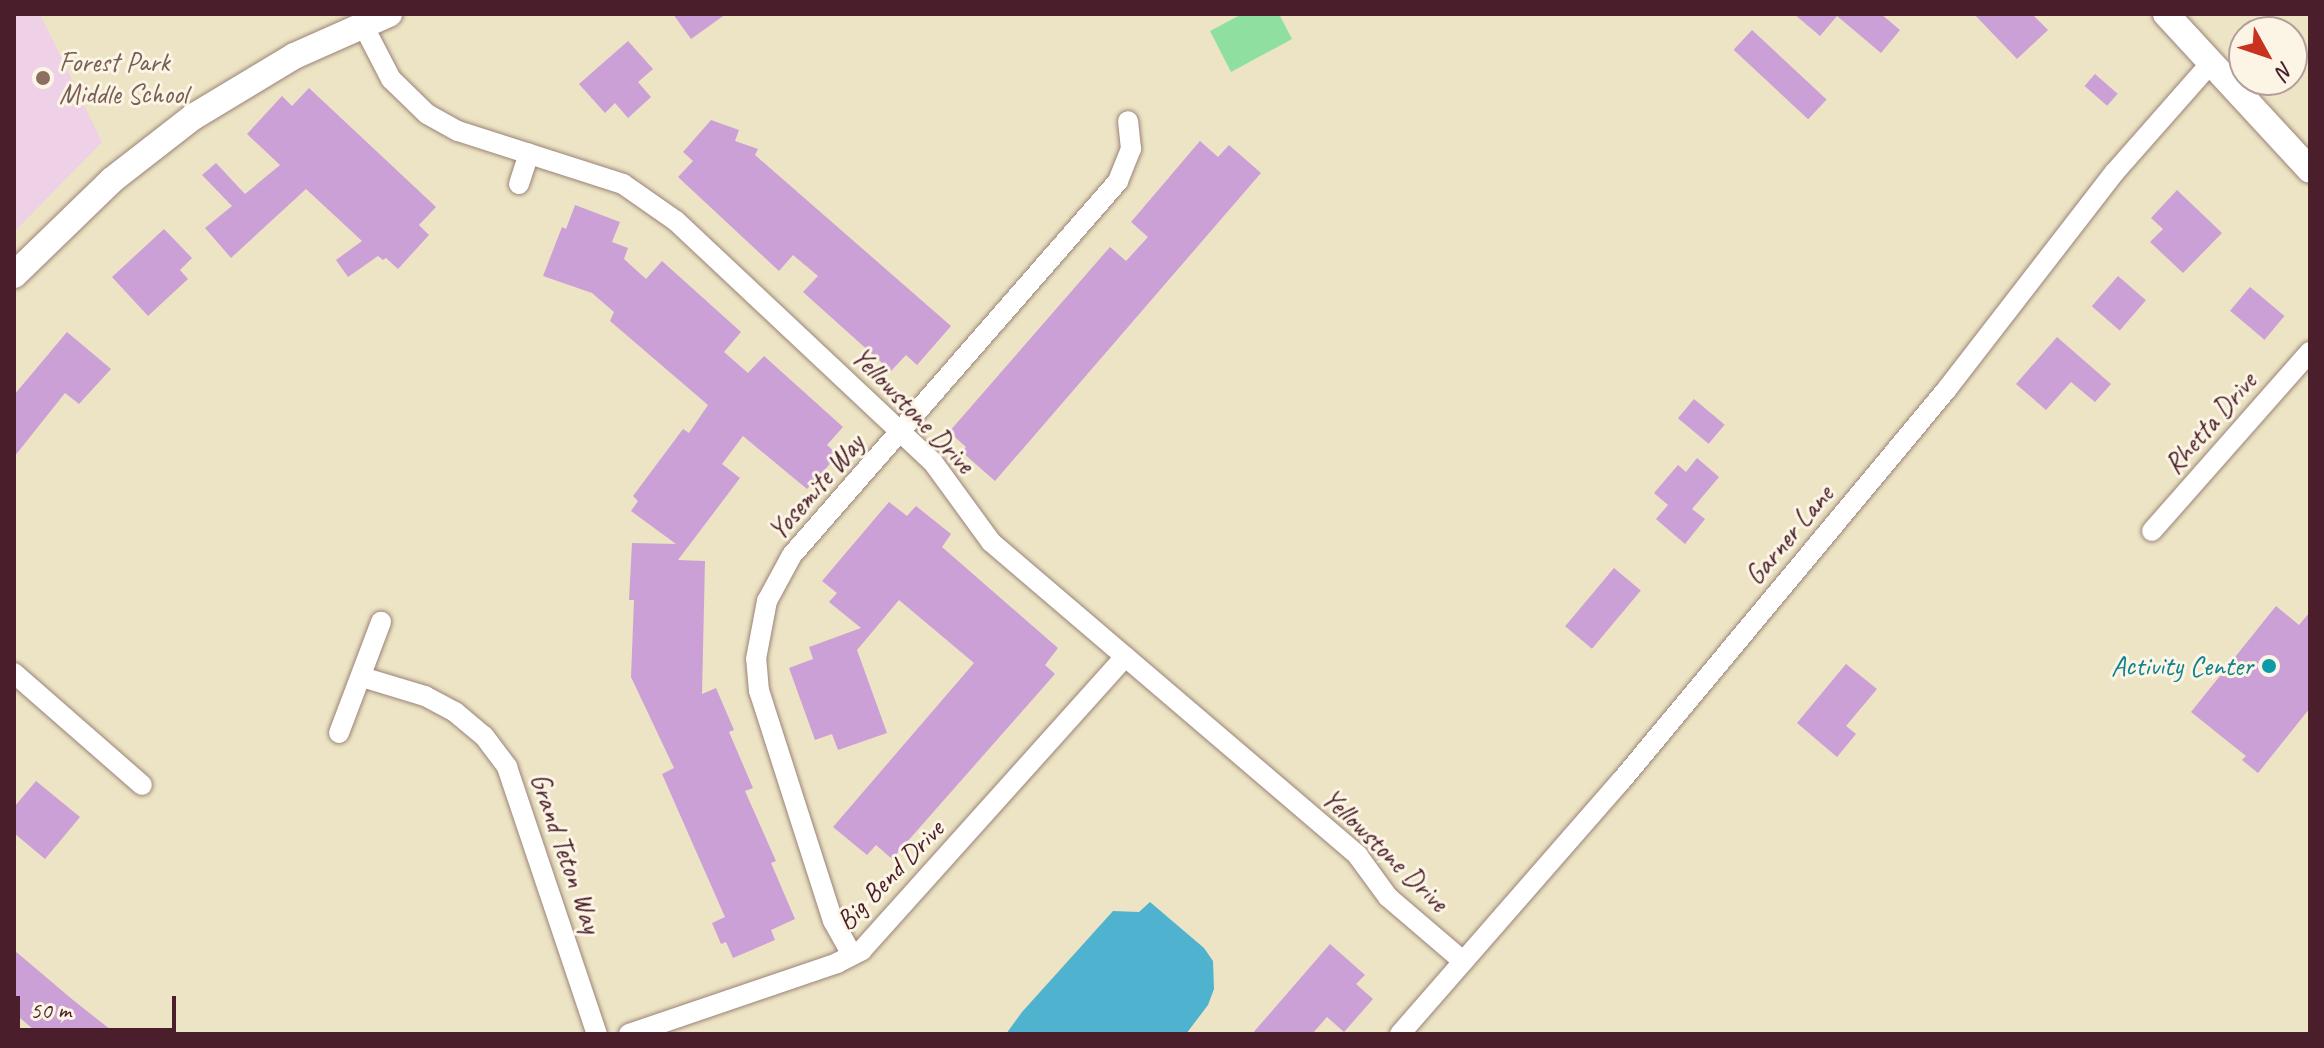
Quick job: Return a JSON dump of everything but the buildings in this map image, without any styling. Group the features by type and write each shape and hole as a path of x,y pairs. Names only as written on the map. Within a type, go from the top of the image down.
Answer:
{"street":[{"path":"14,275 95,195 169,134 245,82 389,14"},
{"path":"2166,14 2310,170"},
{"name":"Yellowstone Drive","path":"363,25 391,79 427,114 458,131 623,184 648,198 943,473 991,542 1358,856 1388,897 1463,961"},
{"name":"Garner Lane","path":"1400,1034 1621,781 1947,389 2114,173 2211,63"},
{"name":"Yosemite Way","path":"852,955 836,931 763,707 756,676 757,649 767,601 783,569 1118,181 1131,149 1128,121"},
{"path":"519,184 529,154"},
{"name":"Rhetta Drive","path":"2152,531 2310,352"},
{"path":"339,733 381,622"},
{"name":"Big Bend Drive","path":"629,1034 852,955 878,934 1125,657"},
{"path":"14,673 142,785"},
{"name":"Grand Teton Way","path":"362,677 425,696 455,712 484,736 507,767 597,1034"}],"shaded area":[{"name":"Forest Park Middle School","path":"14,14 40,14 102,142 14,232"}],"green space":[{"path":"1242,14 1279,14 1292,39 1231,72 1210,31"}],"water":[{"path":"1150,902 1204,948 1213,961 1214,989 1208,1005 1186,1034 1006,1034 1113,911 1139,912"}],"place":[{"name":"Forest Park Middle School","path":"43,78"},
{"name":"Activity Center","path":"2269,666"}]}
